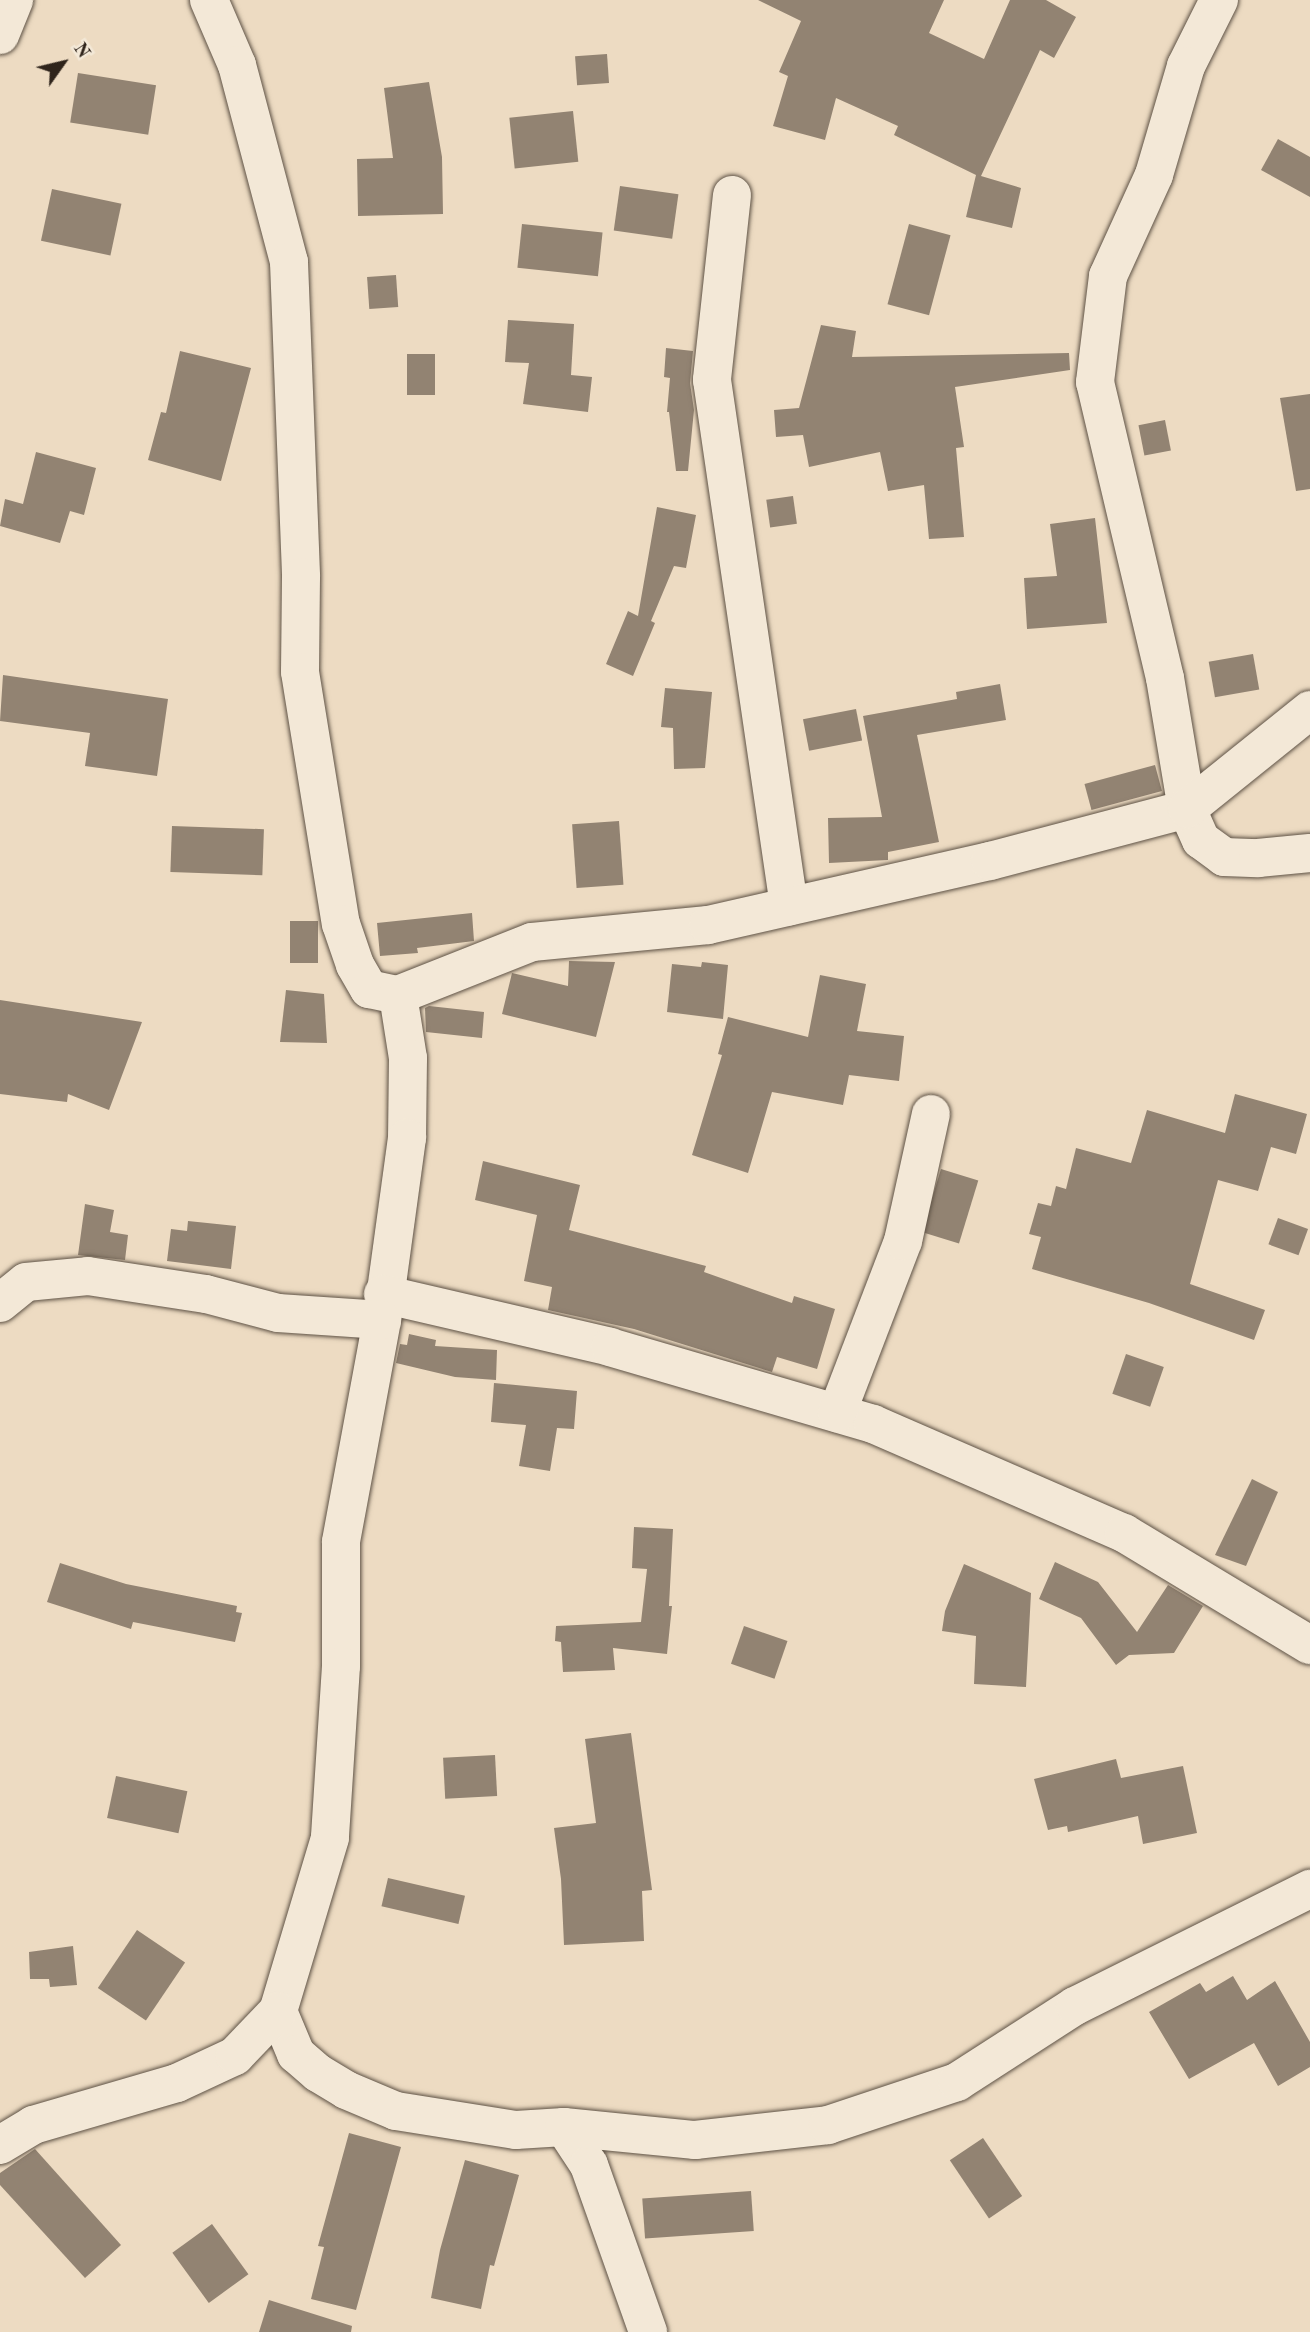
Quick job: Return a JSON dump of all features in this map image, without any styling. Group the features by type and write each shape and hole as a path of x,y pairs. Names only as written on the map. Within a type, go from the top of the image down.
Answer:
{"street":[{"path":"0,35 14,0"},
{"path":"209,0 237,65 289,262 301,577 300,672 341,924 355,965 369,989 398,995 531,942 708,925 990,861 1187,809 1310,710"},
{"path":"1219,0 1186,66 1154,175 1108,276 1095,382 1165,678 1187,809 1201,840 1224,857 1258,858 1310,853"},
{"path":"732,195 712,380 789,906"},
{"path":"0,2145 33,2125 177,2083 235,2056 278,2011 330,1838 341,1666 341,1542 383,1307 407,1138 408,1058 398,995"},
{"path":"836,1413 904,1241 930,1114"},
{"path":"0,1303 26,1282 88,1276 206,1294 278,1313 383,1307 610,1347 873,1424 1124,1533 1310,1645"},
{"path":"278,2011 296,2054 318,2073 346,2090 396,2111 516,2130 564,2127 695,2140 828,2125 957,2082 1074,2006 1310,1889"},
{"path":"564,2127 589,2165 648,2332"}],"building":[{"path":"758,0 944,0 929,33 984,59 1010,0 1046,0 1076,17 1054,58 1040,50 981,176 1021,188 1012,228 966,217 976,175 894,135 898,126 836,98 825,140 773,126 788,76 779,72 801,21"},
{"path":"607,54 609,83 577,85 575,56"},
{"path":"78,73 156,85 148,135 70,122"},
{"path":"429,82 442,157 443,214 358,216 357,159 393,158 384,88"},
{"path":"573,111 578,162 515,168 509,118"},
{"path":"1278,139 1310,157 1310,197 1261,170"},
{"path":"620,186 678,194 672,239 614,231"},
{"path":"52,189 121,204 110,256 41,241"},
{"path":"522,224 603,232 598,276 517,268"},
{"path":"909,224 951,235 929,315 888,304"},
{"path":"396,275 398,307 369,309 367,277"},
{"path":"508,320 574,324 571,375 592,377 588,412 523,404 529,363 505,362"},
{"path":"821,325 856,331 852,357 1069,353 1070,370 955,387 964,447 956,448 964,537 929,539 924,485 888,491 880,452 809,467 803,435 776,437 774,410 799,408"},
{"path":"666,348 693,351 690,383 694,410 688,471 676,471 667,412 670,378 664,377"},
{"path":"180,351 251,368 221,481 148,460 161,412 166,413"},
{"path":"407,354 435,354 435,395 407,395"},
{"path":"1310,394 1310,489 1296,491 1280,398"},
{"path":"1165,420 1171,450 1144,456 1138,425"},
{"path":"36,452 96,468 84,515 70,511 60,543 0,526 5,499 23,504"},
{"path":"793,496 797,524 770,527 766,500"},
{"path":"657,507 696,515 686,568 674,566 651,621 655,623 633,676 606,664 628,611 638,616"},
{"path":"1095,518 1107,623 1027,629 1024,578 1057,576 1050,524"},
{"path":"1253,654 1259,689 1215,697 1209,662"},
{"path":"3,675 168,699 157,776 85,766 90,733 0,721"},
{"path":"1000,684 1006,720 917,735 939,842 888,852 888,860 829,863 828,818 882,817 863,716 957,699 956,692"},
{"path":"665,688 712,692 705,768 674,769 673,728 661,727"},
{"path":"856,709 862,740 809,751 803,719"},
{"path":"1155,765 1162,791 1091,810 1084,784"},
{"path":"619,821 623,885 577,888 572,824"},
{"path":"172,826 264,829 262,875 170,872"},
{"path":"472,913 474,941 417,948 418,953 380,956 377,923"},
{"path":"290,921 318,921 318,963 290,963"},
{"path":"569,961 615,962 596,1037 502,1014 512,973 568,986"},
{"path":"702,962 728,965 723,1019 667,1012 672,964 701,967"},
{"path":"820,975 866,984 857,1031 904,1036 899,1081 849,1075 843,1105 772,1092 748,1173 692,1155 722,1055 718,1054 728,1017 808,1037"},
{"path":"286,990 324,994 327,1043 280,1042"},
{"path":"0,1000 142,1022 109,1110 68,1094 67,1102 0,1094"},
{"path":"429,1006 484,1012 482,1038 426,1032 425,1008"},
{"path":"1235,1094 1307,1114 1296,1154 1271,1147 1258,1191 1218,1180 1190,1284 1265,1310 1254,1340 1149,1303 1032,1269 1041,1237 1029,1234 1038,1203 1051,1206 1056,1186 1066,1189 1076,1148 1131,1163 1147,1110 1225,1133"},
{"path":"483,1161 580,1185 569,1230 706,1266 704,1272 792,1303 794,1296 835,1309 817,1369 777,1357 772,1372 634,1329 548,1310 552,1287 524,1281 537,1215 475,1200"},
{"path":"941,1169 978,1180 959,1244 922,1232"},
{"path":"85,1204 114,1210 110,1232 128,1235 125,1260 78,1255"},
{"path":"1278,1218 1308,1229 1298,1255 1268,1244"},
{"path":"188,1221 236,1226 231,1269 167,1261 171,1229 187,1231"},
{"path":"409,1334 436,1340 435,1346 497,1350 496,1380 455,1377 396,1363 400,1344 407,1345"},
{"path":"1126,1354 1164,1367 1150,1407 1112,1394"},
{"path":"494,1383 577,1391 574,1429 557,1428 550,1471 519,1466 526,1425 491,1422"},
{"path":"1252,1479 1278,1492 1246,1566 1215,1555"},
{"path":"634,1527 673,1529 669,1606 672,1606 667,1654 613,1648 615,1670 563,1672 561,1642 555,1641 556,1626 641,1622 647,1569 632,1568"},
{"path":"1055,1562 1098,1582 1137,1632 1168,1585 1203,1606 1174,1653 1129,1655 1116,1665 1081,1618 1039,1599"},
{"path":"60,1563 126,1584 237,1606 236,1612 242,1613 235,1642 133,1622 131,1629 47,1602"},
{"path":"964,1564 1031,1593 1026,1687 974,1684 976,1636 942,1631 945,1611"},
{"path":"744,1626 787,1641 774,1679 731,1664"},
{"path":"631,1733 652,1890 642,1891 644,1941 564,1945 561,1879 554,1828 596,1823 585,1739"},
{"path":"495,1755 497,1796 445,1799 443,1758"},
{"path":"1116,1759 1121,1778 1183,1766 1197,1833 1143,1844 1138,1816 1068,1832 1067,1826 1048,1830 1034,1779"},
{"path":"116,1776 187,1791 178,1833 107,1818"},
{"path":"388,1878 465,1896 458,1924 381,1906"},
{"path":"137,1930 185,1962 146,2020 98,1988"},
{"path":"73,1946 77,1985 50,1987 49,1979 30,1979 29,1952"},
{"path":"1233,1976 1247,2000 1275,1981 1310,2042 1310,2067 1278,2086 1254,2043 1189,2079 1149,2012 1200,1983 1206,1992"},
{"path":"349,2133 401,2147 356,2310 311,2299 324,2247 318,2246"},
{"path":"983,2138 1022,2196 989,2218 950,2160"},
{"path":"35,2149 121,2245 85,2278 0,2185 0,2173"},
{"path":"465,2160 519,2175 494,2266 490,2265 481,2309 431,2298 440,2250"},
{"path":"751,2191 754,2231 645,2239 642,2199"},
{"path":"212,2224 248,2274 209,2303 172,2253"},
{"path":"269,2300 352,2326 351,2332 259,2332"}]}
